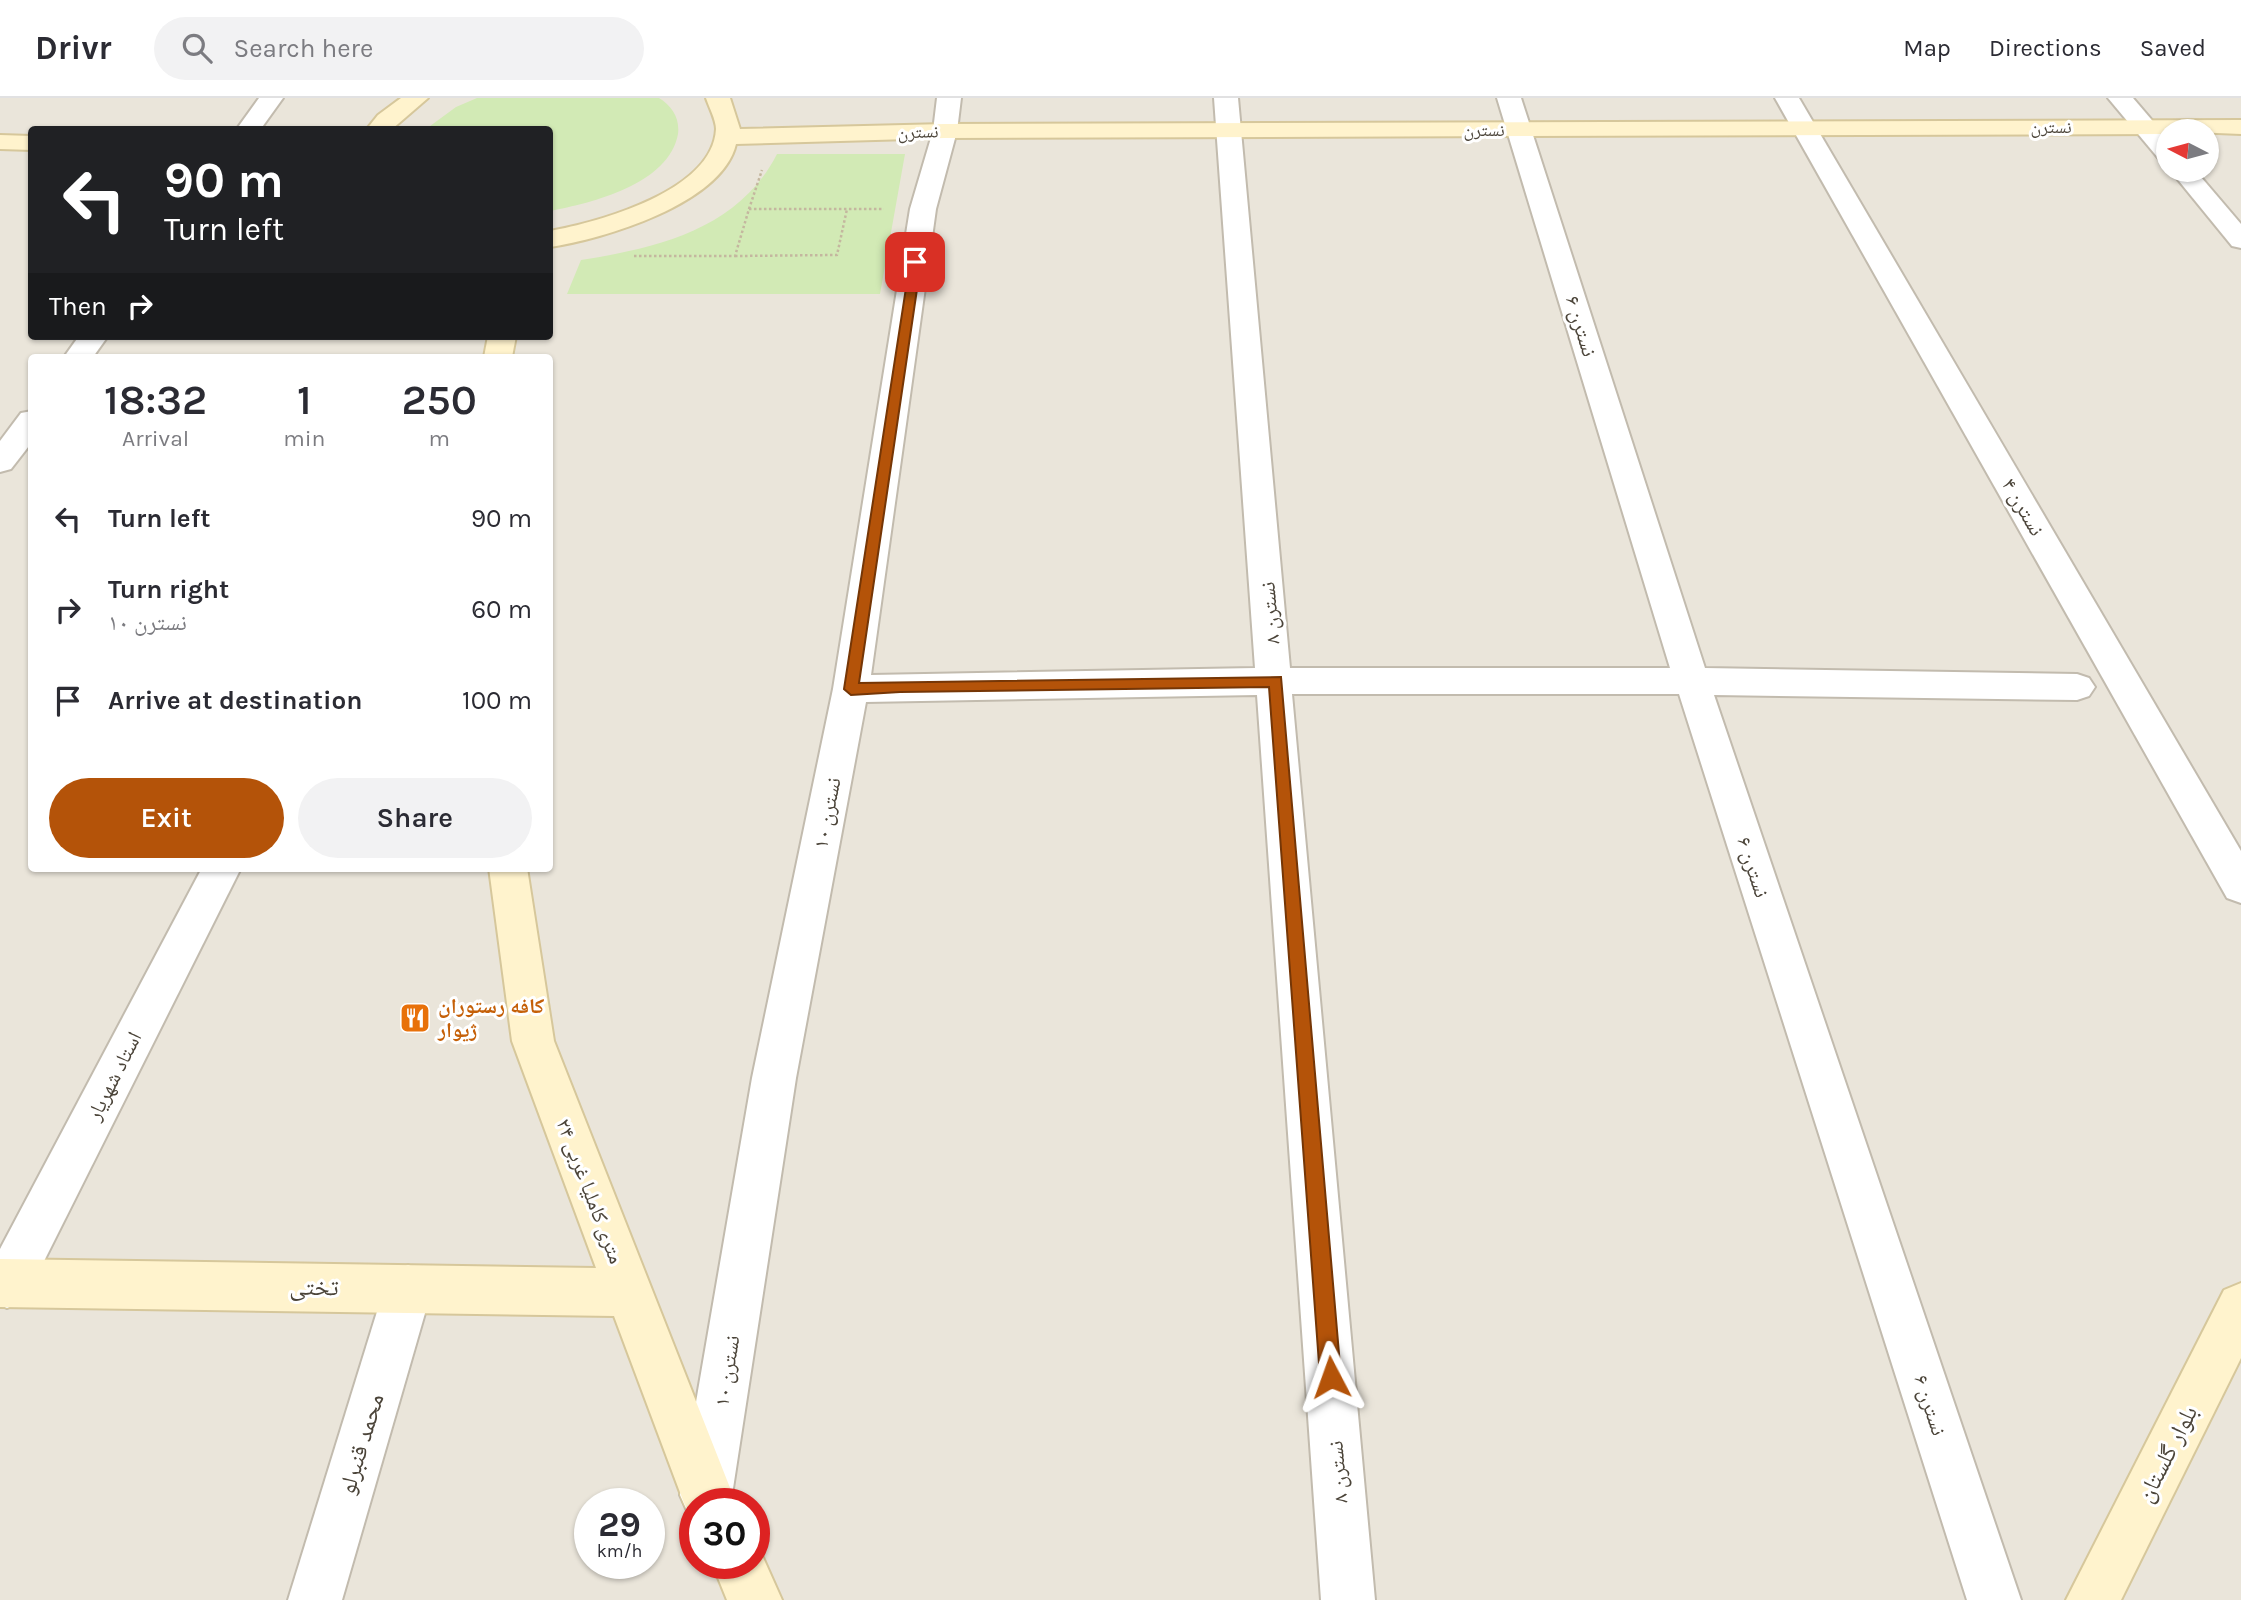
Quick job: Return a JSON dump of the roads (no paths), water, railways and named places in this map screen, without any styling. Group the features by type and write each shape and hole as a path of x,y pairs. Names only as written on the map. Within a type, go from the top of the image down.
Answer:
{"main road":[{"path":"381,126 416,98"},
{"path":"553,238 618,224 660,206 693,185 716,161 728,137 727,112 718,98"},
{"name":"نسترن","path":"728,137 947,114 1515,114 1805,128 2241,127"},
{"path":"0,142 28,143"},
{"name":"۲۴ متری کاملیا غربی","path":"510,872 533,1041 704,1488"},
{"name":"تختی","path":"4,1283 628,1292"},
{"name":"بلوار گلستان","path":"2093,1600 2241,1307"},
{"path":"745,1579 755,1600"}],"street":[{"path":"251,126 271,98"},
{"name":"نسترن ۴","path":"1787,98 2241,886"},
{"path":"2120,98 2156,139"},
{"name":"نسترن ۱۰","path":"710,1488 774,1077 851,689 923,209 947,114"},
{"name":"نسترن ۸","path":"1228,114 1348,1600"},
{"name":"نسترن ۶","path":"1515,114 1692,681 1994,1600"},
{"path":"2192,182 2241,240"},
{"path":"80,354 91,340"},
{"path":"0,462 28,425"},
{"path":"851,689 1275,681 1692,681 2077,687"},
{"name":"استاد شهریار","path":"4,1283 220,872"},
{"name":"محمد قنبرلو","path":"315,1600 408,1289"}],"place":[{"name":"کافه رستوران ژیوار","path":"415,1018"}]}
